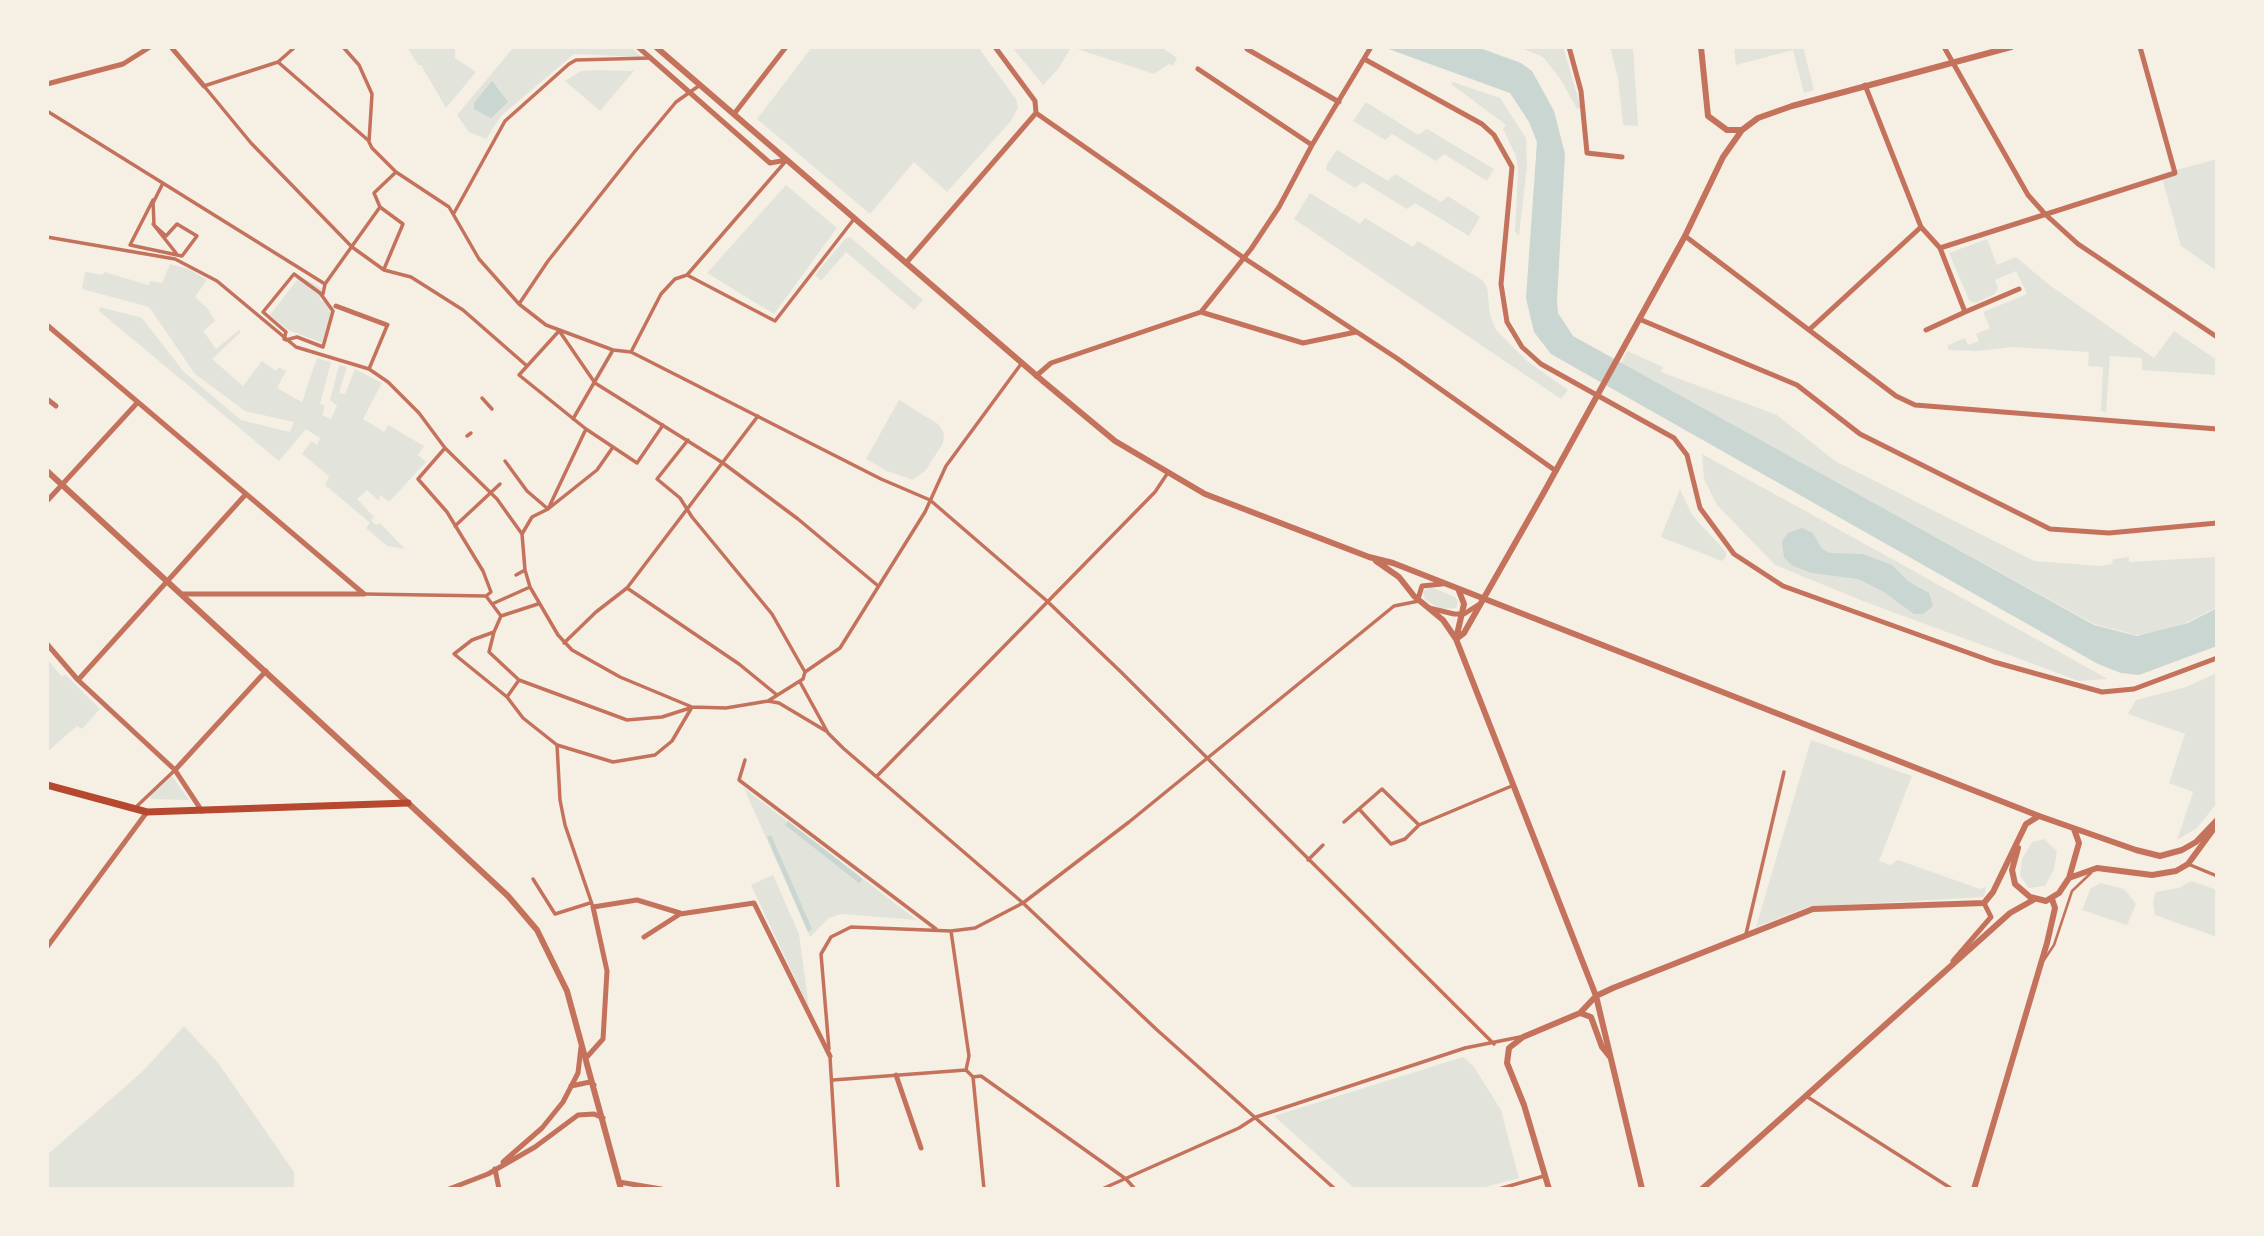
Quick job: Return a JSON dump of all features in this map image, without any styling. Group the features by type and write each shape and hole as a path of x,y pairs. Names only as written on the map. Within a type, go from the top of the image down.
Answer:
{"main road":[{"path":"47,785 147,812 408,803"}],"street":[{"path":"47,84 123,64 150,47"},
{"path":"171,47 251,143 352,247 384,270 411,277 481,323 527,366"},
{"path":"204,86 278,62 295,47"},
{"path":"343,47 359,65 372,94 369,142"},
{"path":"638,47 770,163 787,160"},
{"path":"656,47 1021,364 1115,440 1167,474 1205,494 1374,559 1393,563 2074,829 2160,856 2196,842 2217,822"},
{"path":"734,114 786,47"},
{"path":"906,264 1036,113 1035,101 995,47"},
{"path":"1036,376 1051,363 1201,312 1244,258 1292,184 1311,145 1366,60 1371,47"},
{"path":"1569,47 1581,91 1587,153 1622,157"},
{"path":"1701,47 1709,116 1727,130 1742,130"},
{"path":"1944,47 2028,195 2045,214 2078,244 2216,335"},
{"path":"1456,639 1464,633 1556,471 1685,236 1723,157 1742,130 1758,118 1865,85 2011,47"},
{"path":"1940,248 2175,173 2140,47"},
{"path":"1247,49 1339,102"},
{"path":"454,214 505,121 569,64 576,60 650,58"},
{"path":"1366,60 1482,124 1494,135 1512,167 1501,284 1507,322 1522,347 1541,364 1674,438 1687,455 1700,508 1734,554 1783,586 1994,662 2102,692 2134,688 2217,658"},
{"path":"278,62 369,142 396,172 449,207 480,259 519,304 545,325 614,351 631,352 930,500 1047,601 1494,1044"},
{"path":"1198,69 1311,145"},
{"path":"519,304 548,261 676,102 699,85"},
{"path":"1865,85 1921,227 1940,248 1965,312"},
{"path":"47,111 325,284"},
{"path":"1036,113 1556,471"},
{"path":"631,352 661,294 675,279 687,275 787,160"},
{"path":"384,270 403,224 380,206 374,193 396,172"},
{"path":"163,183 153,203 153,228 176,256"},
{"path":"153,203 153,200 130,245 176,256 217,281 285,340 307,351 369,369 388,382 419,413 445,448 492,494 522,534 525,570 530,587 564,643 620,677 692,707"},
{"path":"47,237 182,256 197,236 177,224 166,236 154,225 153,203"},
{"path":"369,369 387,325 336,306 321,293 380,206"},
{"path":"687,275 775,321 854,219"},
{"path":"1811,329 1921,227"},
{"path":"1685,236 1896,396 1915,405 2217,429"},
{"path":"294,274 320,293 333,311 323,347 297,337 285,340 286,332 263,312 294,274"},
{"path":"1926,330 2020,289"},
{"path":"1201,312 1303,343 1356,332"},
{"path":"1639,319 1797,385 1860,434 2050,529 2109,533 2217,523"},
{"path":"47,325 365,594"},
{"path":"559,331 519,375 586,429 637,463 664,424"},
{"path":"559,331 595,383 723,463 798,519 877,585"},
{"path":"573,419 614,351"},
{"path":"768,701 800,682 805,672 840,648 859,622 877,585 930,500 946,466 1021,364"},
{"path":"482,398 492,409"},
{"path":"47,399 56,407"},
{"path":"47,501 138,402"},
{"path":"564,643 627,587 758,416"},
{"path":"548,509 586,429"},
{"path":"688,439 657,479 680,498 772,614 805,672"},
{"path":"522,534 532,517 548,509 597,470 613,447"},
{"path":"445,448 418,479 455,526 491,592 492,604 500,618"},
{"path":"505,461 511,473 548,509"},
{"path":"47,471 508,896 537,930 557,965 582,1040 620,1185 661,1189"},
{"path":"877,776 1155,492 1167,474"},
{"path":"455,526 500,484"},
{"path":"78,680 246,494"},
{"path":"1374,559 1399,578 1456,639 1596,996 1642,1189"},
{"path":"516,575 525,570"},
{"path":"1419,601 1418,589 1422,586 1448,585"},
{"path":"492,604 530,587"},
{"path":"627,587 739,664 777,695"},
{"path":"1456,588 1464,597 1456,639"},
{"path":"180,594 491,592"},
{"path":"838,1189 833,1080 821,954 831,937 851,927 951,931 975,928 1023,903 1129,822 1394,606 1419,601"},
{"path":"538,604 500,618 494,632 489,652 519,680 627,720 662,717 692,707 726,708 768,701 779,703 828,733 1023,903 1156,1029 1335,1189"},
{"path":"1429,608 1461,614 1478,606"},
{"path":"494,632 472,640 454,654 506,697 523,718 557,745 613,762 655,755 672,741 692,707"},
{"path":"47,644 78,680 175,770 202,811"},
{"path":"133,810 175,770 266,671"},
{"path":"506,697 519,680"},
{"path":"800,682 828,733"},
{"path":"557,745 560,800 565,825 591,905 607,971 603,1039 586,1058"},
{"path":"745,760 739,780 937,930"},
{"path":"1745,937 1784,772"},
{"path":"1360,810 1391,844 1405,839 1419,825 1514,785"},
{"path":"1344,822 1382,789 1419,825"},
{"path":"47,947 147,812"},
{"path":"1102,1189 1239,1128 1256,1117 1465,1048 1523,1037 1580,1013 1596,996 1798,914 1826,907 1984,903 1993,892 2026,824 2039,816"},
{"path":"2069,878 2088,869 2106,867 2152,875 2165,874 2188,864 2217,822"},
{"path":"1974,1189 2042,963 2054,915 2052,899 2069,878 2079,843 2074,829"},
{"path":"2022,833 2013,876 2020,890 2035,899"},
{"path":"1308,860 1323,845"},
{"path":"2188,864 2217,876"},
{"path":"533,879 555,914 591,905 637,900 680,914"},
{"path":"1702,1189 2010,913 2035,899 2052,899"},
{"path":"644,937 680,914 754,903 830,1056"},
{"path":"1947,969 1992,917 1984,903"},
{"path":"951,931 969,1056 966,1070"},
{"path":"1580,1013 1591,1017 1602,1047 1612,1060"},
{"path":"1523,1037 1507,1053 1509,1069 1524,1105 1549,1189"},
{"path":"495,1169 542,1128 563,1102 578,1073 582,1040"},
{"path":"833,1080 966,1070 974,1077 984,1189"},
{"path":"896,1075 921,1148"},
{"path":"974,1077 981,1076 1126,1179 1135,1189"},
{"path":"571,1086 584,1082 594,1085"},
{"path":"1806,1096 1952,1189"},
{"path":"449,1189 495,1169 535,1147 578,1115 594,1114 603,1118"},
{"path":"495,1169 499,1189"},
{"path":"1499,1189 1546,1176"}],"lane":[{"path":"2042,963 2054,945 2072,891 2082,878 2106,867"}],"shaded area":[{"path":"407,47 455,47 455,58 476,72 446,108"},
{"path":"514,47 630,47 642,57 574,54 501,116 486,139 469,132 457,115"},
{"path":"812,47 978,47 1016,99 1018,108 1011,121 947,192 914,162 870,214 757,119"},
{"path":"1012,47 1071,47 1059,68 1043,85"},
{"path":"1071,47 1161,47 1177,58 1173,66 1169,64 1154,74"},
{"path":"1383,47 1477,47 1521,63 1532,71 1554,111 1565,154 1557,300 1558,313 1573,336 2094,625 2137,636 2188,623 2217,608 2217,646 2139,675 2121,673 2098,664 1551,354 1534,332 1526,298 1537,142 1529,122 1510,93"},
{"path":"1519,47 1563,47 1581,108 1577,109 1561,80 1543,57"},
{"path":"1610,47 1633,47 1638,126 1623,125 1618,78"},
{"path":"1734,47 1803,47 1814,90 1804,93 1793,50 1736,65"},
{"path":"581,71 634,71 600,111 565,81"},
{"path":"492,81 508,102 491,118 474,109 474,103"},
{"path":"1453,82 1500,98 1526,138 1527,166 1519,236 1515,231 1518,170 1516,156 1503,129 1506,125 1451,84"},
{"path":"1366,102 1418,135 1427,129 1494,169 1487,181 1444,154 1436,161 1392,134 1385,140 1353,121"},
{"path":"1337,150 1388,181 1395,174 1441,202 1448,196 1480,217 1469,236 1415,203 1407,209 1363,182 1355,188 1326,170"},
{"path":"2217,159 2217,271 2181,246 2161,174"},
{"path":"786,185 837,228 774,314 707,273"},
{"path":"1310,193 1360,224 1365,218 1413,247 1418,241 1482,280 1487,287 1490,315 1496,330 1527,361 1568,390 1561,399 1294,219"},
{"path":"850,237 923,300 914,310 846,252 821,281 815,275 845,239"},
{"path":"1987,239 1997,265 2016,257 2048,284 2154,358 2174,331 2217,360 2217,375 2142,370 2142,358 2110,356 2106,412 2101,411 2103,367 2088,366 2089,352 2014,347 1977,351 1948,350 1948,345 1965,338 1968,345 1979,341 1976,334 1990,328 1983,312 2027,294 2016,271 1995,280 1998,288 1995,294 1975,303 1969,300 1949,253"},
{"path":"170,264 189,269 207,280 195,297 209,310 215,321 203,331 216,349 239,330 241,332 212,359 243,386 262,361 276,371 279,367 286,371 277,388 302,402 317,358 331,362 320,404 325,406 322,415 331,419 337,406 330,400 339,365 347,367 339,393 345,394 355,369 382,383 363,419 384,432 388,425 424,446 418,455 426,462 389,502 380,495 379,501 367,490 357,499 374,517 371,520 376,525 380,523 405,549 387,546 366,528 370,523 325,485 329,476 302,454 311,441 317,445 320,438 306,429 279,461 99,311 100,307 142,318 184,372 241,420 290,432 294,422 245,411 195,374 149,307 82,289 85,272 103,275 104,272 148,285 150,281 162,283"},
{"path":"300,276 324,290 319,299 333,307 322,343 288,330 270,315"},
{"path":"1627,351 1663,367 1661,372 1777,415 1835,461 2034,561 2100,566 2112,564 2113,559 2129,557 2129,562 2217,557 2217,607 2184,624 2147,634 2136,635 2094,624 1621,364"},
{"path":"899,400 938,424 944,433 943,443 926,470 913,480 887,471 866,459"},
{"path":"1702,454 2108,679 2079,681 1863,601 1775,565 1717,505 1704,479"},
{"path":"1680,489 1692,515 1726,552 1722,561 1661,537"},
{"path":"1802,528 1813,533 1822,549 1830,553 1863,554 1892,565 1909,582 1929,593 1933,606 1923,614 1914,614 1884,592 1858,579 1812,573 1791,565 1784,557 1782,541 1788,533"},
{"path":"1431,587 1455,597 1458,601 1456,608 1441,609 1425,600 1423,591"},
{"path":"47,659 62,677 65,674 100,709 82,729 77,726 47,752"},
{"path":"2217,673 2217,803 2197,828 2177,840 2193,792 2169,783 2185,734 2128,714 2136,700 2186,687"},
{"path":"1811,740 1912,776 1879,861 1890,865 1898,860 1980,889 1986,887 1984,897 1808,907 1756,927"},
{"path":"171,775 189,800 150,799 151,795"},
{"path":"744,788 917,920 841,914 829,918 810,937"},
{"path":"788,821 863,879 859,883 785,825"},
{"path":"771,835 812,929 808,932 767,837"},
{"path":"2044,839 2057,851 2054,869 2045,886 2029,888 2020,876 2022,859 2032,842"},
{"path":"773,875 799,934 809,1008 751,885"},
{"path":"2191,881 2217,890 2217,937 2155,915 2153,901 2156,892 2179,888"},
{"path":"2101,883 2124,889 2136,904 2127,925 2082,910 2091,888"},
{"path":"184,1026 219,1064 294,1172 294,1189 47,1189 47,1155 143,1071"},
{"path":"1463,1057 1474,1067 1501,1110 1519,1178 1478,1189 1355,1189 1274,1116"}]}
